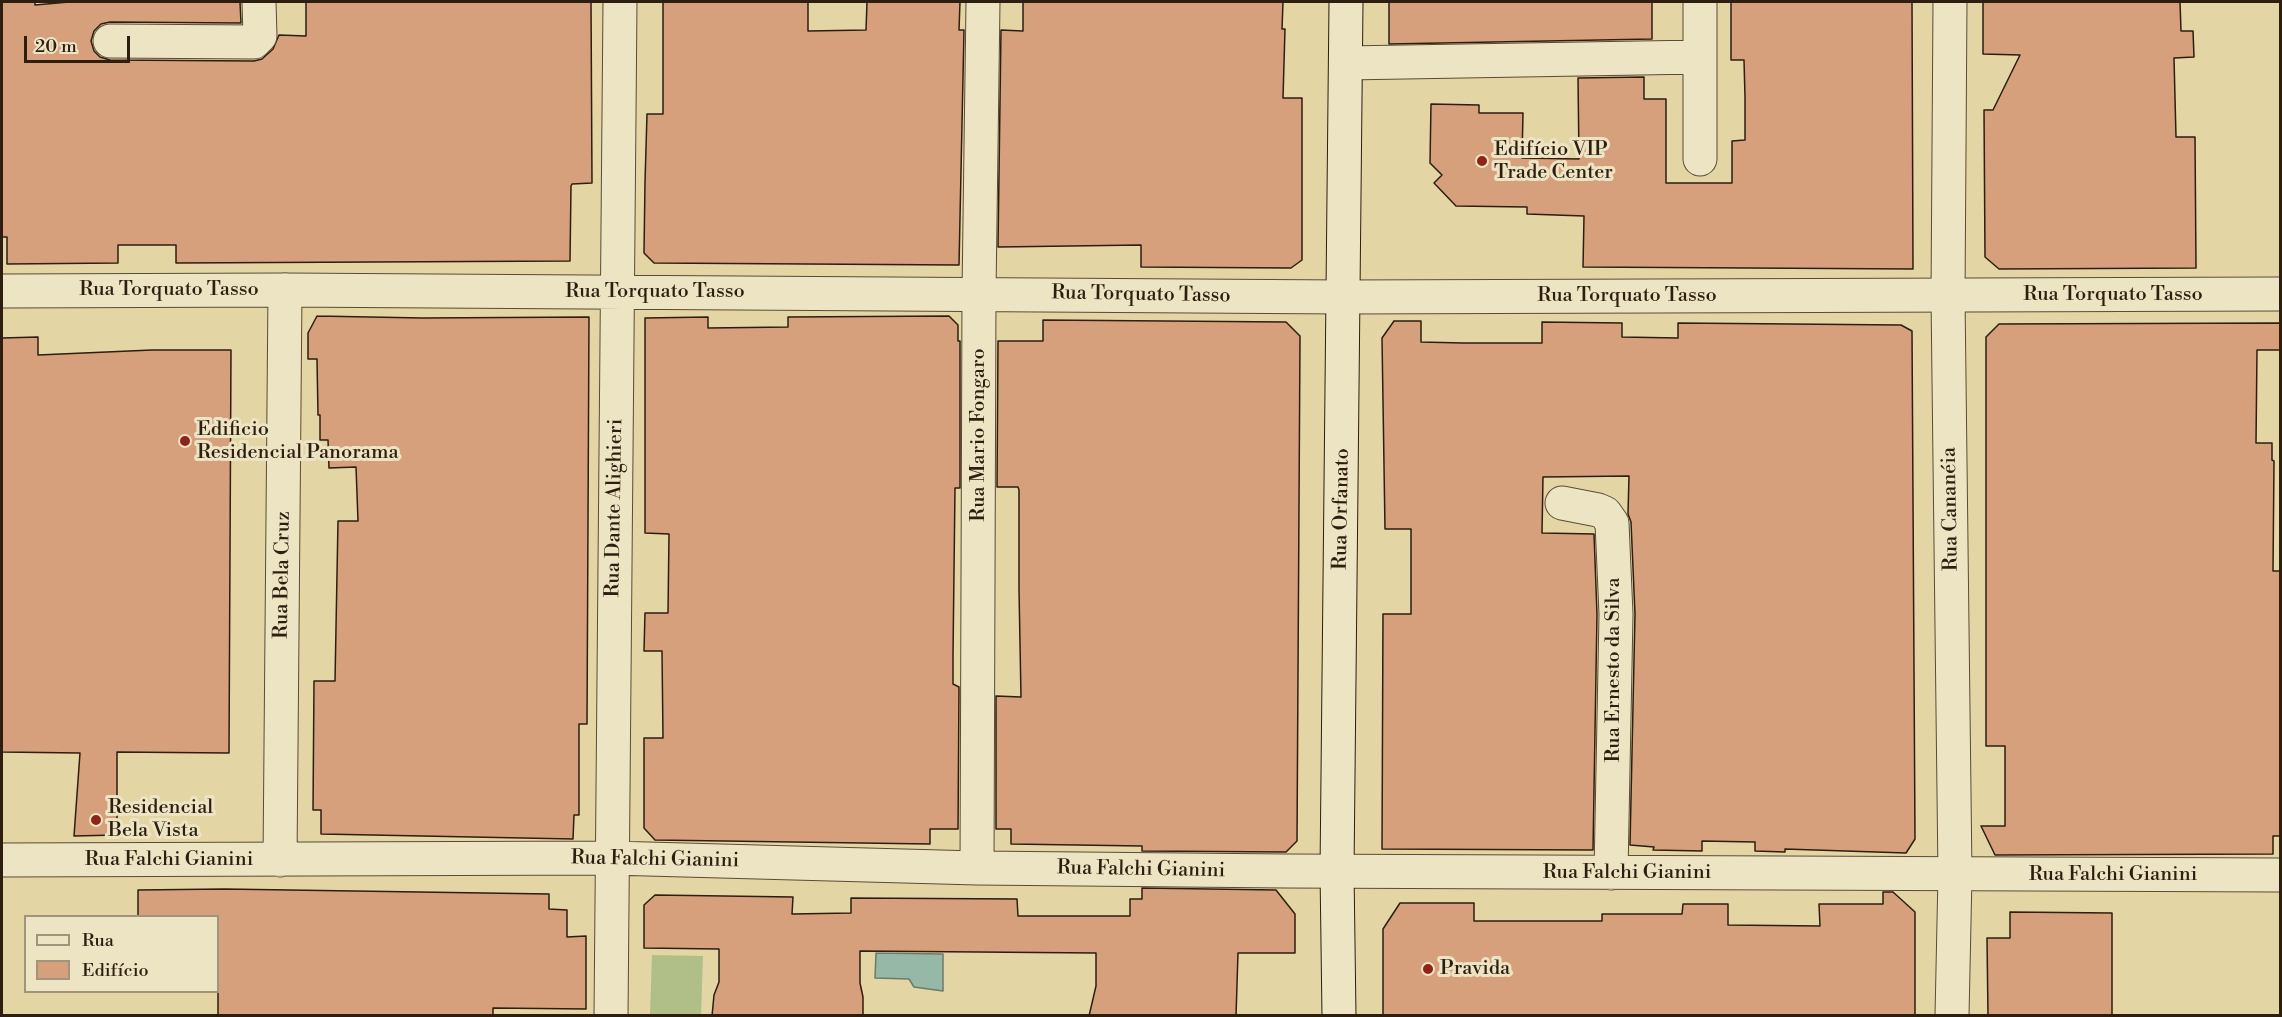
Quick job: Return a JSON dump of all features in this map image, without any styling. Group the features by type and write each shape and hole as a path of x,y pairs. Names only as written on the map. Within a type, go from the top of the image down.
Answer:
{"street":[{"path":"110,41 254,42 260,36 260,2"},
{"name":"Rua Dante Alighieri","path":"610,1016 620,2"},
{"name":"Rua Mario Fongaro","path":"977,868 979,293 983,2"},
{"name":"Rua Orfanato","path":"1339,1016 1337,871 1346,2"},
{"path":"1700,2 1700,159"},
{"name":"Rua Cananéia","path":"1950,2 1948,296 1955,875 1952,1016"},
{"path":"1346,63 1700,57"},
{"name":"Rua Bela Cruz","path":"280,860 285,290"},
{"name":"Rua Torquato Tasso","path":"2,291 979,293 1344,297 2280,294"},
{"name":"Rua Ernesto da Silva","path":"1562,503 1598,510 1605,513 1612,523 1616,614 1611,873"},
{"name":"Rua Falchi Gianini","path":"2,860 611,858 977,868 2280,875"}],"green space":[{"path":"652,955 703,956 701,1015 650,1015"}],"shaded area":[{"path":"876,953 943,954 943,991 914,987 909,979 875,978"}],"building":[{"path":"2,2 35,2 35,5 69,2 240,2 241,23 110,22 101,24 94,31 91,41 94,51 100,57 110,60 254,61 262,59 273,49 279,35 306,36 306,2 591,2 592,183 572,184 571,186 570,261 176,263 176,245 118,245 118,263 7,264 7,237 2,237"},
{"path":"663,2 808,2 808,31 866,30 867,2 960,2 959,30 964,30 959,265 654,263 644,253 647,114 663,114"},
{"path":"1023,2 1283,2 1282,29 1285,29 1283,98 1302,98 1302,260 1291,268 1141,267 1141,245 998,247 1001,30 1023,31"},
{"path":"1389,2 1652,2 1652,39 1389,44"},
{"path":"1731,2 1912,2 1913,269 1583,267 1584,216 1527,214 1527,207 1456,206 1434,183 1442,175 1430,163 1431,104 1479,105 1479,113 1523,113 1522,158 1579,159 1578,78 1644,77 1644,99 1666,99 1666,183 1732,183 1732,141 1745,140 1745,97 1744,60 1731,60"},
{"path":"1983,2 2180,2 2181,31 2193,31 2194,57 2174,58 2176,137 2195,137 2196,268 1999,269 1985,257 1984,110 1993,110 2020,55 1983,54"},
{"path":"317,316 589,317 587,724 579,724 579,815 574,815 573,839 321,834 321,810 313,810 314,681 335,681 338,521 358,521 356,467 329,468 328,440 320,440 317,359 308,359 308,333"},
{"path":"949,316 958,325 958,341 960,341 960,488 955,488 953,655 953,684 959,687 958,829 930,829 930,844 655,840 644,828 644,738 663,738 662,651 644,651 645,613 668,613 669,534 645,533 645,318 708,317 708,328 788,327 788,317"},
{"path":"1043,320 1286,322 1300,336 1297,841 1286,852 1142,851 1142,846 1011,844 1011,829 996,829 996,696 1021,697 1019,490 1018,487 997,487 998,341 1043,341"},
{"path":"1394,321 1421,321 1421,342 1463,343 1542,343 1542,322 1622,323 1622,337 1678,338 1678,323 1901,325 1912,331 1915,839 1906,853 1785,849 1785,852 1755,851 1755,842 1702,841 1702,851 1653,850 1654,847 1630,845 1635,614 1631,522 1628,514 1629,476 1543,477 1542,533 1594,534 1597,614 1593,850 1382,849 1383,614 1411,614 1411,529 1385,529 1382,338"},
{"path":"2280,323 2280,350 2257,350 2256,443 2272,443 2272,460 2274,461 2273,571 2280,571 2280,836 2273,836 2273,854 1995,855 1981,826 2005,826 2005,746 1986,746 1986,337 1999,324"},
{"path":"38,337 38,355 152,350 231,350 229,753 117,752 117,835 74,836 80,753 2,752 2,338"},
{"path":"1142,888 1276,890 1295,914 1295,953 1238,953 1236,1016 1089,1016 1096,986 1096,953 860,951 863,1016 712,1016 714,995 719,982 719,949 644,948 644,905 655,895 793,897 792,914 851,913 851,898 1017,899 1018,916 1130,916 1130,899 1142,899"},
{"path":"224,889 549,894 549,909 567,910 567,937 586,936 586,1009 493,1008 493,1015 218,1016 219,915 138,915 138,890"},
{"path":"1883,892 1893,892 1915,912 1915,1016 1383,1016 1383,929 1400,903 1474,903 1474,921 1602,921 1602,914 1682,914 1683,904 1728,904 1728,925 1820,926 1819,904 1883,904"},
{"path":"2010,912 2112,913 2112,1016 1988,1016 1987,938 2010,938"}],"place":[{"name":"Edifício VIP Trade Center","path":"1482,161"},
{"name":"Edificio Residencial Panorama","path":"185,441"},
{"name":"Residencial Bela Vista","path":"96,820"},
{"name":"Pravida","path":"1428,969"}]}
